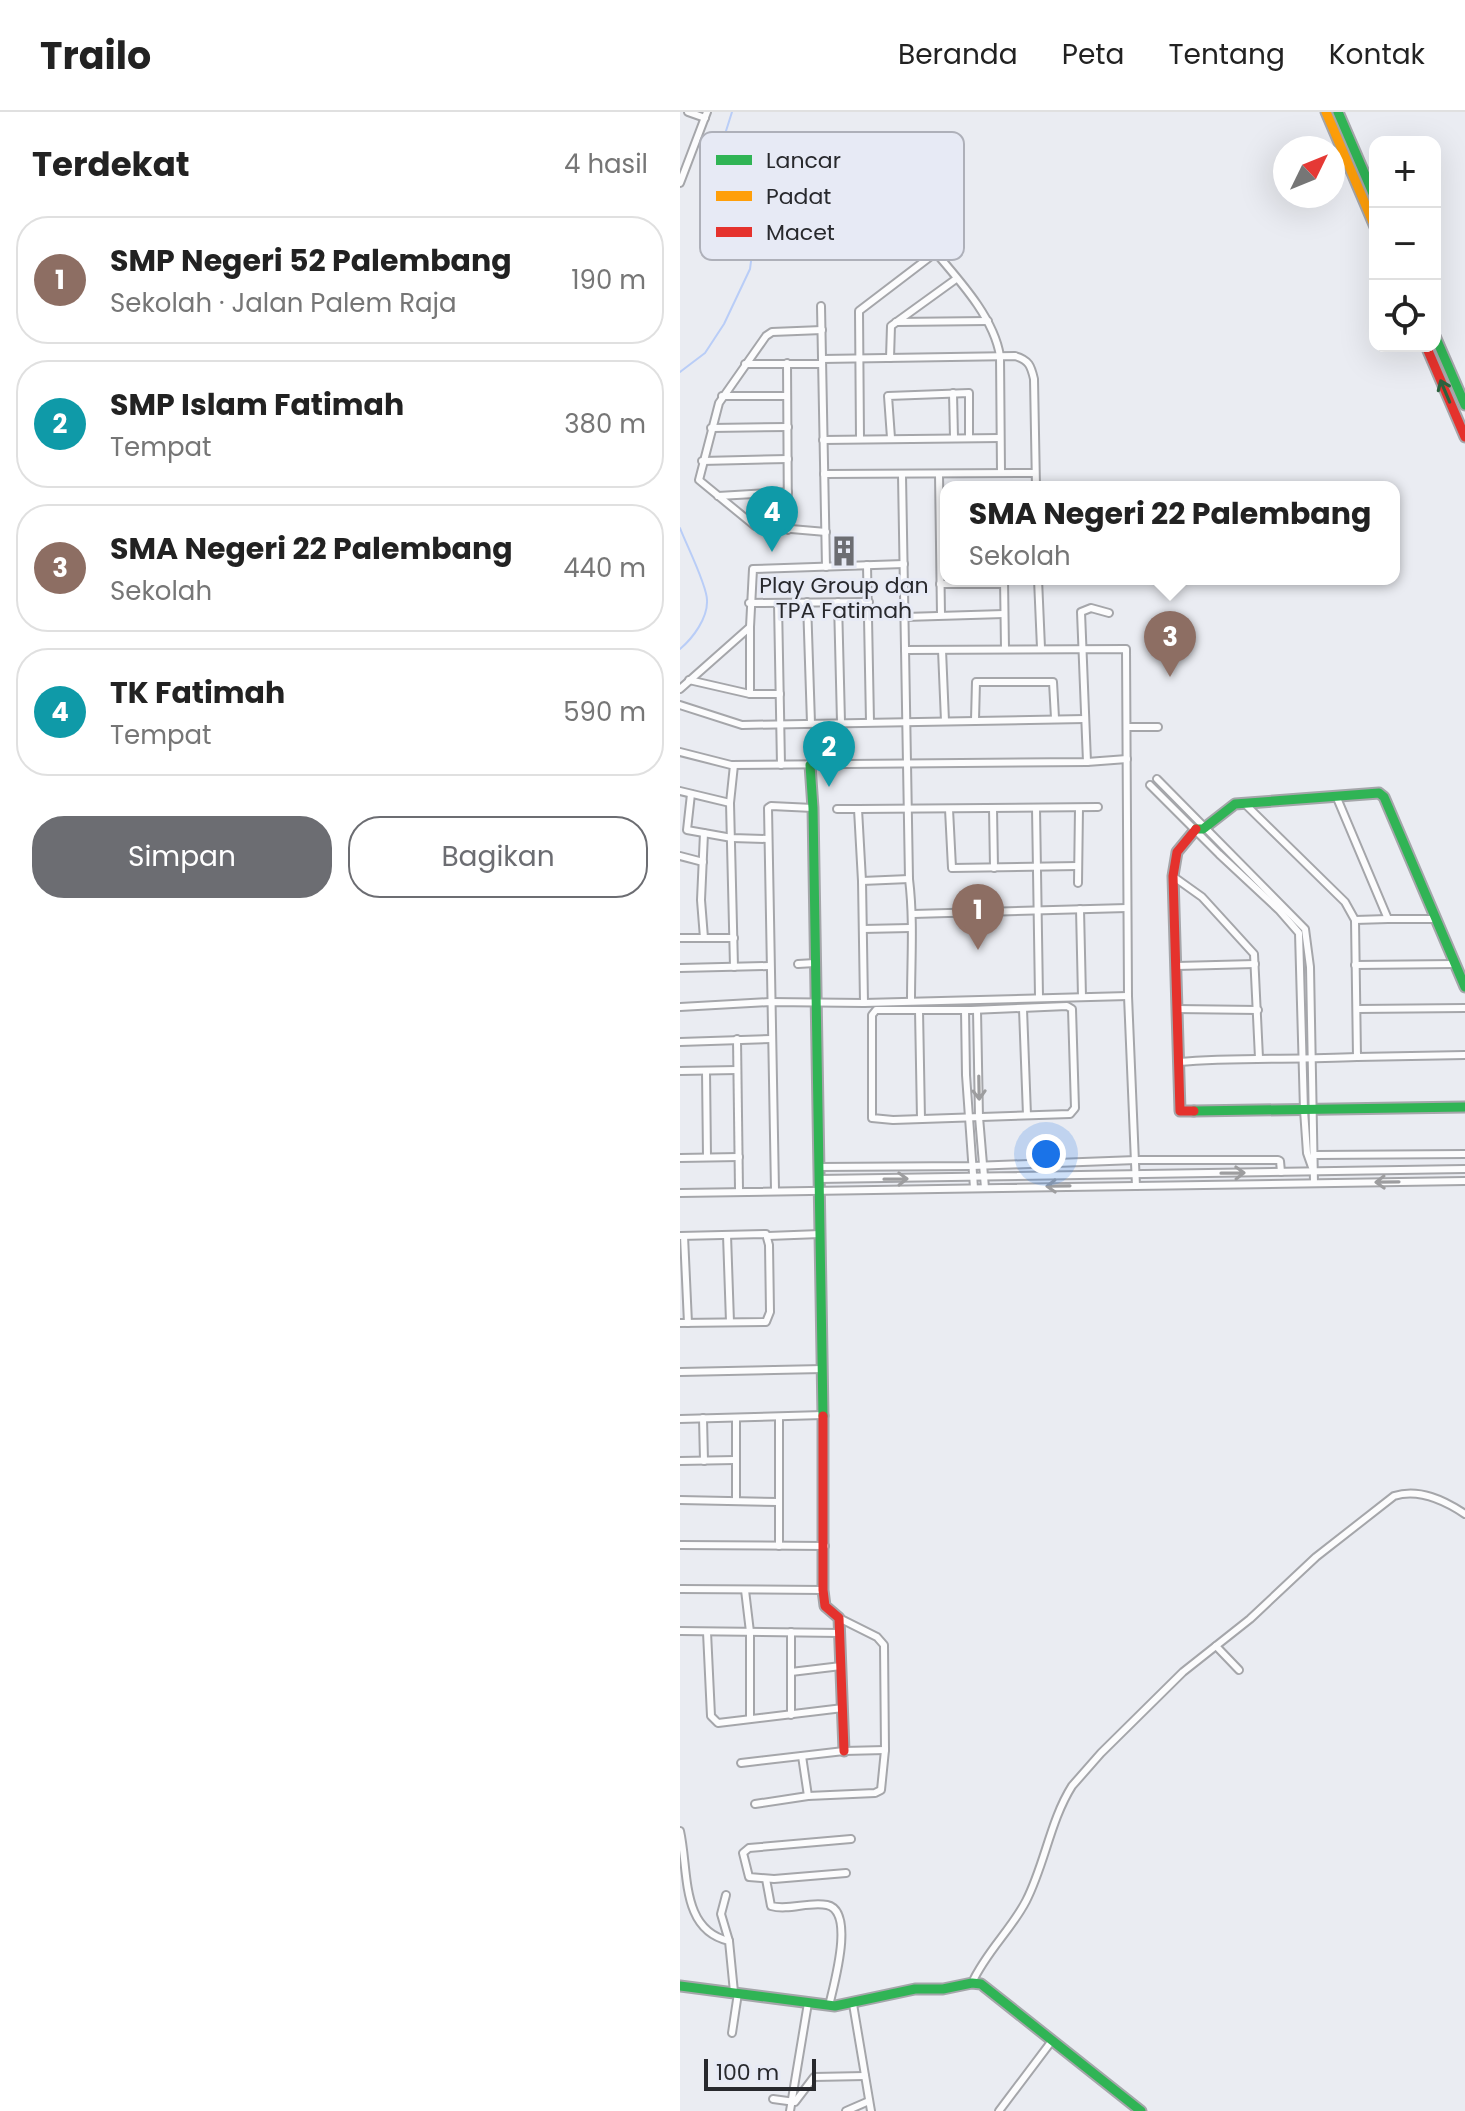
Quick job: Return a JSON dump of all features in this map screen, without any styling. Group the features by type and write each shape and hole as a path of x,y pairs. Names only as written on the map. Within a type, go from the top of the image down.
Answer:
{"main road":[{"path":"1326,112 1369,213"},
{"path":"1338,112 1369,184"},
{"path":"1441,350 1465,405"},
{"path":"1429,352 1465,437"},
{"path":"810,765 823,1369 823,1590 825,1606 839,1618 844,1751"},
{"path":"1465,987 1384,797 1375,792 1337,798 1244,803 1229,807 1198,829 1177,852 1173,876 1181,1111 1465,1107"},
{"path":"680,1986 829,2006 853,2004 908,1990 943,1989 972,1983 987,1988 1141,2111"}],"street":[{"path":"680,183 683,164 706,115 688,112"},
{"path":"860,439 860,308 925,260"},
{"path":"941,260 988,321 998,340 1001,472"},
{"path":"890,358 891,326 956,279"},
{"path":"821,306 826,567"},
{"path":"895,322 988,321"},
{"path":"822,330 772,332 745,364 722,396 699,480 755,526 826,532"},
{"path":"745,364 859,358 1000,356 1024,359 1032,370 1036,481"},
{"path":"787,363 788,530"},
{"path":"953,393 954,438"},
{"path":"891,438 888,396 969,393 969,438"},
{"path":"722,396 787,396"},
{"path":"711,428 788,427"},
{"path":"823,440 1000,438"},
{"path":"702,461 788,459"},
{"path":"824,474 1035,473"},
{"path":"939,474 940,483"},
{"path":"902,475 909,879 913,914 910,928 911,1001"},
{"path":"718,496 788,492"},
{"path":"750,694 749,603 753,569 904,564"},
{"path":"867,565 870,722"},
{"path":"940,585 941,615"},
{"path":"1004,585 1005,649"},
{"path":"1038,585 1041,648"},
{"path":"807,602 811,723"},
{"path":"838,602 841,722"},
{"path":"749,603 869,602"},
{"path":"778,603 781,765"},
{"path":"1087,762 1082,610 1091,608 1109,613"},
{"path":"905,617 1004,614"},
{"path":"680,689 750,627"},
{"path":"905,650 1126,649 1128,996 1136,1186"},
{"path":"942,650 945,721"},
{"path":"689,680 750,694 780,694"},
{"path":"975,720 976,682 1053,682 1055,718"},
{"path":"680,705 742,725 1085,719"},
{"path":"1127,727 1158,727"},
{"path":"680,752 734,765 1127,759"},
{"path":"734,765 730,803 734,967"},
{"path":"1157,779 1198,829 1299,933 1301,1060 1315,1155 1314,1183"},
{"path":"1150,785 1305,929 1309,942 1311,1059 1307,1153 1314,1172"},
{"path":"680,791 730,803"},
{"path":"691,794 685,828 732,838 768,839"},
{"path":"1337,798 1388,919"},
{"path":"1244,803 1345,902 1355,920 1357,1057"},
{"path":"775,1190 769,966 769,807 813,808"},
{"path":"837,809 1098,807"},
{"path":"993,808 994,868"},
{"path":"1036,808 1039,997"},
{"path":"1078,883 1079,808"},
{"path":"858,809 864,1003"},
{"path":"949,809 952,868 1078,866"},
{"path":"704,833 701,900 704,938"},
{"path":"680,856 703,862"},
{"path":"1173,876 1202,897 1254,954 1259,1058"},
{"path":"862,881 909,879"},
{"path":"913,914 1127,908"},
{"path":"1080,909 1082,997"},
{"path":"1355,920 1436,919"},
{"path":"863,929 910,928"},
{"path":"680,938 734,938"},
{"path":"1299,946 1309,942"},
{"path":"798,964 815,963"},
{"path":"1177,966 1255,964"},
{"path":"1355,965 1455,964"},
{"path":"680,968 769,966"},
{"path":"680,1007 770,1002 864,1003 1128,996"},
{"path":"1067,1006 1072,1009 1075,1108 1068,1115 872,1118 870,1053 874,1012 1023,1009 1067,1006"},
{"path":"1357,1009 1465,1008"},
{"path":"1023,1009 1027,1115"},
{"path":"1176,1009 1258,1010"},
{"path":"919,1010 921,1119"},
{"path":"965,1010 968,1117 974,1188"},
{"path":"977,1010 979,1117 985,1188"},
{"path":"737,1039 739,1190"},
{"path":"680,1042 771,1039"},
{"path":"1178,1062 1465,1055"},
{"path":"680,1071 737,1070"},
{"path":"706,1071 707,1157"},
{"path":"1315,1155 1465,1154"},
{"path":"1421,1181 1423,1155"},
{"path":"680,1158 739,1157"},
{"path":"818,1167 1278,1160 1281,1172"},
{"path":"680,1193 984,1176 1465,1169"},
{"path":"818,1184 985,1188 1465,1181"},
{"path":"768,1236 768,1320 684,1323 682,1236 820,1234"},
{"path":"727,1235 730,1322"},
{"path":"680,1372 823,1369"},
{"path":"680,1419 823,1415"},
{"path":"779,1417 779,1546"},
{"path":"703,1418 704,1461"},
{"path":"736,1418 736,1500"},
{"path":"680,1461 735,1460"},
{"path":"972,1983 981,1964 1028,1898 1062,1804 1072,1786 1150,1704 1316,1557 1394,1496 1407,1491 1421,1493 1465,1514"},
{"path":"680,1500 778,1502"},
{"path":"680,1545 825,1546"},
{"path":"680,1589 823,1590"},
{"path":"745,1590 750,1632 750,1718"},
{"path":"755,1804 808,1796 879,1792 882,1787 885,1750 884,1645 877,1637 839,1618"},
{"path":"680,1631 840,1633"},
{"path":"707,1632 711,1716 718,1723 843,1708"},
{"path":"791,1632 791,1715"},
{"path":"1216,1646 1239,1670"},
{"path":"791,1672 841,1666"},
{"path":"741,1763 844,1751 885,1750"},
{"path":"802,1756 808,1796"},
{"path":"680,1831 694,1915 702,1929 711,1936 729,1941"},
{"path":"846,1873 766,1879 747,1875 743,1857 745,1849 851,1839"},
{"path":"766,1879 771,1906 828,1905 837,1912 842,1939 829,2006"},
{"path":"726,1895 721,1922 729,1941 736,1992 732,2033"},
{"path":"790,2111 808,2003"},
{"path":"853,2004 871,2111"},
{"path":"999,2111 1051,2042"},
{"path":"773,2099 799,2100 807,2083 814,2077 865,2076"},
{"path":"846,2111 869,2101"}],"waterway":[{"path":"726,132 732,112"},
{"path":"680,372 705,353 724,324 750,269 751,260"},
{"path":"680,528 707,600 699,627 680,649"}],"traffic: fast":[{"path":"1338,112 1369,184"},
{"path":"1441,350 1465,405"},
{"path":"810,765 823,1416"},
{"path":"1196,829 1203,829 1235,804 1379,793 1384,797 1465,987"},
{"path":"1194,1111 1465,1107"},
{"path":"680,1986 835,2006 915,1989 981,1984 1141,2111"}],"traffic: slow":[{"path":"1326,112 1369,213"}],"traffic: jam":[{"path":"1429,352 1465,437"},
{"path":"1194,1111 1180,1111 1173,876 1177,852 1196,829"},
{"path":"823,1416 823,1590 825,1606 839,1618 844,1751"}],"place":[{"name":"Play Group dan TPA Fatimah","path":"844,551"},
{"name":"TK Fatimah","path":"772,552"},
{"name":"SMA Negeri 22 Palembang","path":"1170,677"},
{"name":"SMP Islam Fatimah","path":"829,787"},
{"name":"SMP Negeri 52 Palembang","path":"978,950"}]}
